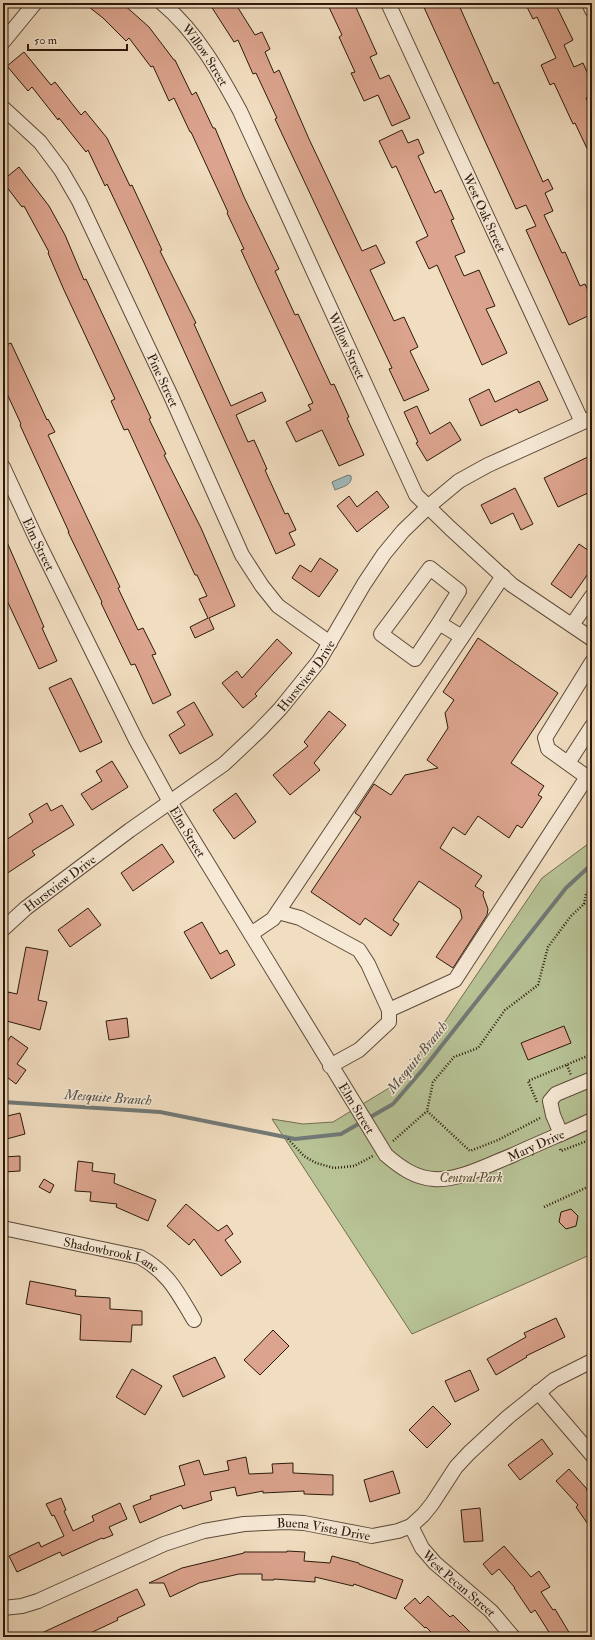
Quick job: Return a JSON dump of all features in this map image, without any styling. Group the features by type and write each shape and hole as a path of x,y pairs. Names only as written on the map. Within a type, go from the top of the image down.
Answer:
{"street":[{"path":"3,42 35,3"},
{"name":"Willow Street","path":"162,3 173,13 206,53 240,111 416,495 512,585 592,639"},
{"name":"West Oak Street","path":"388,3 587,420"},
{"path":"589,3 592,10"},
{"name":"Pine Street","path":"3,108 40,142 61,170 79,201 171,396 242,555 262,586 278,606 330,643"},
{"name":"Hurstview Drive","path":"3,929 26,908 130,830 224,764 259,731 280,709 319,661 364,584 384,554 403,531 429,506 459,482 488,465 587,420"},
{"name":"Elm Street","path":"3,467 34,536 133,733 170,802 383,1151 399,1166 410,1172"},
{"path":"430,568 459,591 439,623 415,659 380,634 430,568"},
{"path":"251,934 273,919 278,912 503,576"},
{"path":"572,625 592,596"},
{"path":"439,623 462,637"},
{"path":"389,1010 455,980 589,777 548,749 545,738 592,662"},
{"path":"568,763 592,726"},
{"path":"278,912 300,918 359,950 368,964 389,1010 389,1022 375,1037 359,1050 330,1066"},
{"path":"561,1134 553,1115 550,1101 556,1094 592,1078"},
{"name":"Mary Drive","path":"410,1172 422,1178 436,1180 451,1178 473,1171 592,1120"},
{"name":"Shadowbrook Lane","path":"3,1228 140,1257 168,1278 194,1320"},
{"name":"Buena Vista Drive","path":"3,1608 22,1606 38,1601 164,1544 204,1531 244,1524 286,1522 304,1523 372,1536 398,1531 411,1526 432,1504 456,1467 469,1453 538,1392 554,1380 592,1361"},
{"path":"538,1392 592,1455"},
{"name":"West Pecan Street","path":"411,1526 422,1548 435,1563 490,1611 513,1637"}],"path":[{"path":"584,904 586,894 592,888"},
{"path":"288,1139 304,1156 316,1163 334,1168 354,1166 383,1151 427,1111 433,1082 454,1057 478,1048 506,1010 538,985 548,947 571,916 584,904 592,901"},
{"path":"537,1103 528,1081 592,1054"},
{"path":"427,1111 470,1151 498,1140 542,1117"},
{"path":"544,1207 592,1185"}],"green space":[{"name":"Central Park","path":"592,841 592,1254 412,1334 272,1119 303,1124 333,1122 394,1085 446,1020 542,878"}],"water":[{"path":"348,475 351,476 349,484 335,490 332,482"}],"building":[{"path":"84,3 122,3 149,27 175,60 192,95 196,92 213,128 215,128 244,197 279,269 275,271 295,315 298,314 331,385 334,384 349,417 347,418 364,455 339,466 322,430 296,442 286,422 311,410 308,405 313,403 241,250 244,249 191,132 174,98 169,101 153,66 151,67 129,38 126,41 103,18"},
{"path":"209,3 235,3 255,35 262,32 270,49 265,52 274,73 279,70 309,139 362,251 376,245 385,263 370,270 394,321 404,317 418,347 410,351 429,390 404,401 389,369 392,368 275,119 277,118 256,73 253,74 238,40 234,42"},
{"path":"327,3 354,3 377,54 370,57 380,79 389,75 410,118 392,126 378,95 364,101 351,73 355,72 339,37 342,35"},
{"path":"422,3 458,3 494,84 498,82 543,182 548,179 553,189 545,193 553,211 544,215 562,253 565,252 580,286 585,284 592,299 592,314 569,325 526,230 536,226 526,205 516,209"},
{"path":"525,3 555,3 573,40 564,45 574,67 583,63 592,83 592,95 586,98 592,111 592,159 575,123 573,124 554,83 550,85 541,65 556,58 537,17 533,19"},
{"path":"24,52 51,85 55,82 81,115 85,111 107,138 130,186 132,185 162,250 160,251 196,323 194,324 231,406 262,392 266,401 236,415 248,442 254,440 267,469 265,470 285,514 288,513 296,530 289,533 295,545 276,554 146,267 107,184 105,186 88,150 86,152 32,87 28,91 7,66"},
{"path":"402,130 408,143 418,139 424,153 418,156 435,193 441,190 454,219 451,220 465,252 455,256 464,276 479,270 495,306 486,309 507,353 482,365 437,265 429,269 416,242 428,236 396,166 392,168 379,141"},
{"path":"19,167 49,206 65,235 84,280 86,279 151,418 149,419 166,454 164,455 201,528 235,606 209,618 214,629 195,638 190,627 208,618 199,599 207,596 197,575 195,575 128,429 124,430 111,401 115,399 64,290 48,253 49,252 24,206 22,207 3,182 3,180"},
{"path":"11,343 47,420 48,419 55,432 48,435 120,587 118,588 138,630 143,628 156,654 152,655 171,695 153,704 135,664 131,665 101,603 102,602 68,532 3,385 3,346"},
{"path":"539,381 548,400 519,413 517,409 481,426 469,399 489,389 495,402"},
{"path":"417,406 430,434 450,422 461,440 427,461 416,443 418,442 404,412"},
{"path":"592,455 592,491 558,507 544,478"},
{"path":"515,488 533,524 521,530 513,513 491,524 481,505"},
{"path":"377,491 389,507 357,532 337,506 349,496 357,507"},
{"path":"3,533 44,627 42,628 57,661 39,669 3,592"},
{"path":"579,544 592,553 592,568 571,598 551,584"},
{"path":"320,558 338,570 319,597 292,578 300,565 311,572"},
{"path":"478,638 558,693 511,763 544,786 538,795 542,797 522,828 517,825 509,838 478,816 465,835 453,827 440,848 482,876 475,886 484,892 483,895 488,909 487,915 453,968 436,957 462,918 460,909 419,881 393,920 399,924 391,936 365,918 360,925 311,892 361,817 355,813 374,784 391,795 405,775 438,768 427,760 448,728 445,713 454,700 443,692"},
{"path":"277,639 292,653 255,694 257,696 243,708 222,683 237,671 242,678"},
{"path":"71,678 102,742 80,752 49,688"},
{"path":"194,702 213,735 180,754 169,735 185,725 177,712"},
{"path":"329,711 346,725 314,763 320,770 290,795 273,775 308,746 304,742"},
{"path":"112,761 128,787 92,810 81,794 102,781 96,771"},
{"path":"236,793 256,822 234,839 213,810"},
{"path":"47,803 51,811 62,805 74,825 32,851 35,855 3,876 3,842 33,822 29,814"},
{"path":"162,844 174,862 133,891 121,873"},
{"path":"88,908 101,925 70,947 58,930"},
{"path":"202,922 220,954 227,950 235,965 211,979 184,932"},
{"path":"26,947 48,951 38,1000 47,1002 40,1030 3,1020 8,992 17,994"},
{"path":"127,1018 129,1037 109,1040 106,1021"},
{"path":"564,1026 571,1043 528,1060 521,1043"},
{"path":"11,1036 28,1048 17,1064 26,1070 16,1084 3,1074 3,1048"},
{"path":"20,1113 25,1134 3,1140 3,1117"},
{"path":"20,1156 20,1171 3,1172 3,1157"},
{"path":"78,1161 93,1163 92,1171 115,1174 114,1183 156,1200 148,1221 116,1207 117,1204 90,1201 91,1192 75,1191"},
{"path":"44,1179 54,1185 50,1193 39,1187"},
{"path":"186,1204 218,1231 227,1225 233,1234 225,1240 241,1262 221,1276 194,1239 189,1245 167,1226"},
{"path":"571,1209 578,1216 576,1226 566,1229 559,1222 561,1212"},
{"path":"30,1281 76,1290 75,1296 110,1298 110,1309 142,1311 142,1325 132,1325 131,1342 80,1340 81,1315 26,1304"},
{"path":"556,1318 565,1337 526,1356 527,1357 496,1375 487,1359 526,1337 524,1333"},
{"path":"273,1330 289,1346 260,1375 244,1360"},
{"path":"215,1357 225,1377 183,1397 173,1376"},
{"path":"132,1369 162,1386 145,1415 116,1397"},
{"path":"470,1370 479,1390 455,1402 445,1381"},
{"path":"433,1406 451,1424 427,1448 409,1430"},
{"path":"542,1439 553,1454 520,1480 508,1465"},
{"path":"246,1457 249,1474 273,1473 272,1464 293,1463 293,1473 333,1475 333,1495 304,1494 304,1491 263,1493 263,1491 237,1496 235,1487 210,1492 212,1500 183,1509 181,1505 140,1523 133,1506 151,1499 150,1496 185,1485 179,1466 199,1460 204,1475 229,1470 227,1461"},
{"path":"569,1469 587,1489 592,1498 592,1530 576,1507 578,1505 556,1481"},
{"path":"393,1471 400,1493 370,1502 364,1480"},
{"path":"61,1498 66,1510 64,1511 73,1531 94,1521 92,1516 120,1503 127,1519 109,1527 113,1535 103,1539 102,1538 62,1556 60,1552 17,1572 9,1556 39,1542 41,1547 64,1536 54,1515 52,1516 46,1504"},
{"path":"480,1508 483,1541 464,1542 461,1510"},
{"path":"504,1546 531,1577 539,1571 550,1587 541,1592 553,1610 555,1609 570,1634 565,1637 552,1637 535,1610 531,1613 515,1588 499,1569 492,1575 483,1564"},
{"path":"244,1552 305,1552 304,1561 330,1563 332,1556 359,1563 403,1580 396,1599 354,1584 353,1586 315,1577 315,1582 274,1579 262,1580 262,1574 239,1574 199,1583 170,1597 164,1583 149,1583 182,1568"},
{"path":"137,1589 145,1605 82,1637 33,1637"},
{"path":"428,1596 450,1617 453,1615 475,1637 436,1637 404,1608 415,1598 420,1604"}],"waterway":[{"name":"Mesquite Branch","path":"3,1102 160,1112 295,1139 341,1134 393,1104 424,1068 566,888 592,864"}]}
